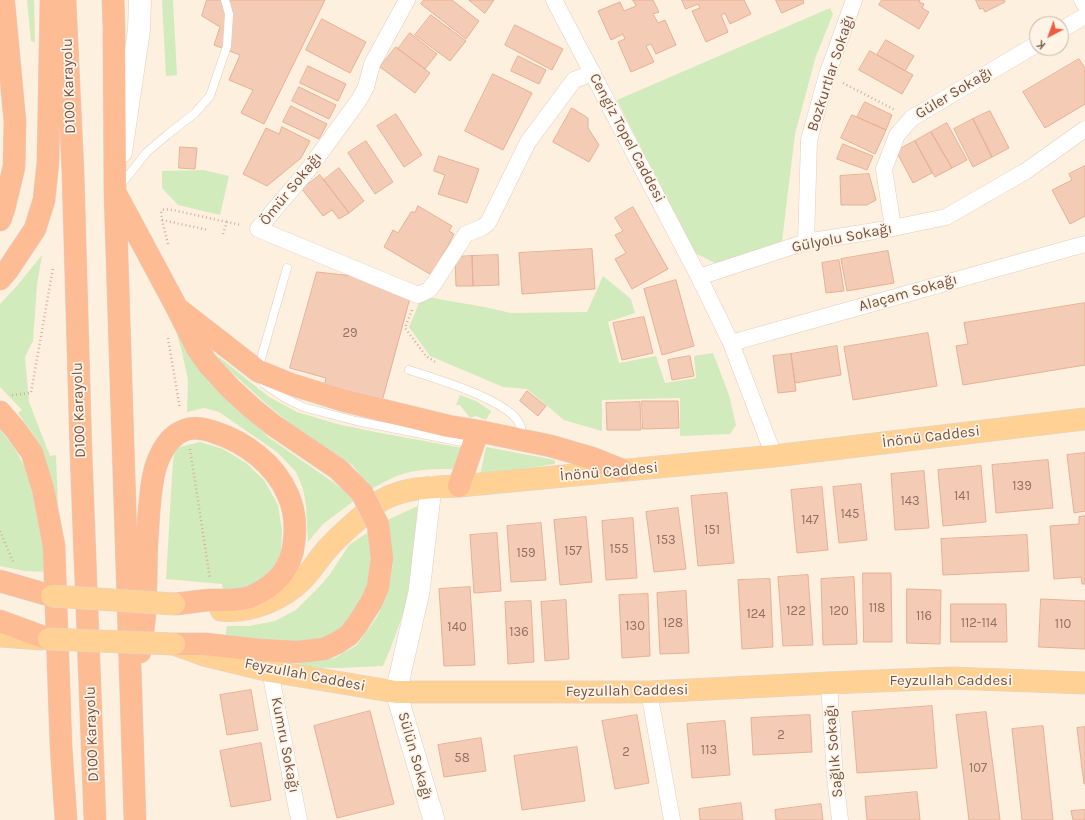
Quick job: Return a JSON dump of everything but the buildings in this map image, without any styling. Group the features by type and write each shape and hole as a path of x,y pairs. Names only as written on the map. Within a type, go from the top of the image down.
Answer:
{"highway":[{"path":"0,279 35,229 44,200 48,162 52,0"},
{"name":"D100 Karayolu","path":"65,0 73,173 81,452 95,820"},
{"path":"113,0 115,193 135,820"},
{"path":"0,220 14,167 15,122 3,2"},
{"path":"0,266 7,258 36,211 48,162"},
{"path":"115,193 208,364 231,389 253,409 273,425 338,469 362,493 378,525 382,558 378,587 365,614 357,625 349,635 337,643 324,649 297,652 260,650 205,644 174,644"},
{"path":"177,308 258,371 290,384 345,401 448,426 476,438 521,440 551,446 592,458 622,470"},
{"path":"4,404 15,429 32,454 43,489 54,546 61,746 66,820"},
{"path":"132,713 145,621 146,540 150,499 156,465 171,438 186,429 202,428 224,435 235,441 250,450 271,468 288,495 294,514 294,548 289,563 281,575 271,586 251,597 174,604"},
{"path":"459,486 476,438"},
{"path":"0,581 52,596"},
{"path":"0,621 49,639"}],"main road":[{"path":"115,193 139,30 140,0"},
{"name":"İnönü Caddesi","path":"0,590 17,595 174,604 226,610 251,608 272,602 288,591 303,579 329,547 350,525 382,500 408,490 774,456 1085,419"},
{"name":"Feyzullah Caddesi","path":"0,636 174,644 204,655 270,671 396,692 649,692 951,678 1085,683"}],"street":[{"name":"Ömür Sokağı","path":"407,0 372,64 366,87 359,100 308,170 258,229 418,295 429,290 436,282 466,234 488,223 528,142 574,80 593,73"},
{"name":"Cengiz Topel Caddesi","path":"554,0 699,277"},
{"name":"Bozkurtlar Sokağı","path":"806,242 809,140 827,75 854,0"},
{"path":"1082,0 1085,5"},
{"path":"1069,25 1085,16"},
{"name":"Güler Sokağı","path":"893,228 884,169 897,135 912,118 1029,49"},
{"name":"Gülyolu Sokağı","path":"699,277 806,242 893,228 946,217 1026,171 1085,129"},
{"name":"Alaçam Sokağı","path":"731,343 1085,244"},
{"path":"699,277 731,343 774,456"},
{"path":"396,692 419,592 431,487"},
{"name":"Kumru Sokağı","path":"270,671 299,820"},
{"name":"Sağlık Sokağı","path":"829,683 835,777 840,820"},
{"name":"Sülün Sokağı","path":"396,692 434,820"},
{"path":"649,692 672,820"}],"lane":[{"path":"115,193 147,152 195,113 210,96 227,46 229,14 225,0"},
{"path":"258,371 287,268"},
{"path":"409,370 455,385 491,400 510,412 516,418 522,431 521,440"}],"path":[{"path":"827,75 912,118"},
{"path":"169,247 161,211 165,209 258,229"},
{"path":"162,220 208,230"},
{"path":"223,234 227,222"},
{"path":"4,404 31,393 54,268"},
{"path":"167,334 180,409"},
{"path":"190,446 210,579"},
{"path":"0,531 14,564"}],"green space":[{"path":"27,0 34,0 35,42 31,41"},
{"path":"162,0 173,0 177,75 166,76"},
{"path":"830,8 833,14 816,56 795,134 782,241 717,264 693,252 617,100"},
{"path":"204,170 229,176 220,215 178,205 162,188 162,171"},
{"path":"42,255 37,285 33,341 25,357 29,402 50,456 56,455 58,506 44,454 35,437 18,413 22,410 0,387 0,304"},
{"path":"603,276 631,299 635,313 608,322 619,363 656,356 665,383 696,378 694,356 713,353 729,395 736,425 730,434 680,436 680,398 602,400 602,431 564,420 527,389 503,387 430,356 409,327 422,296 511,313 587,312"},
{"path":"173,321 238,406 268,437 333,482 354,501 323,524 308,542 306,505 303,489 296,472 277,452 219,412 204,408 187,412 188,380"},
{"path":"219,357 269,397 297,412 337,424 463,448 453,469 423,470 406,473 371,489 353,466 292,425 264,402 217,359"},
{"path":"460,395 476,401 491,411 486,420 476,416 470,418 460,405 456,405"},
{"path":"0,429 15,449 29,475 50,572 24,571 0,566"},
{"path":"200,442 223,449 246,463 264,480 278,505 282,530 281,554 274,571 263,580 246,588 223,591 222,584 166,579 173,460 176,448"},
{"path":"486,447 555,460 555,464 480,475"},
{"path":"418,506 416,548 409,598 383,666 337,668 292,667 301,663 335,658 357,645 377,617 387,595 393,564 387,520"},
{"path":"370,531 372,566 366,588 362,599 348,619 334,634 307,643 225,637 227,626 249,626 275,621 296,610 330,574 349,545"}]}
